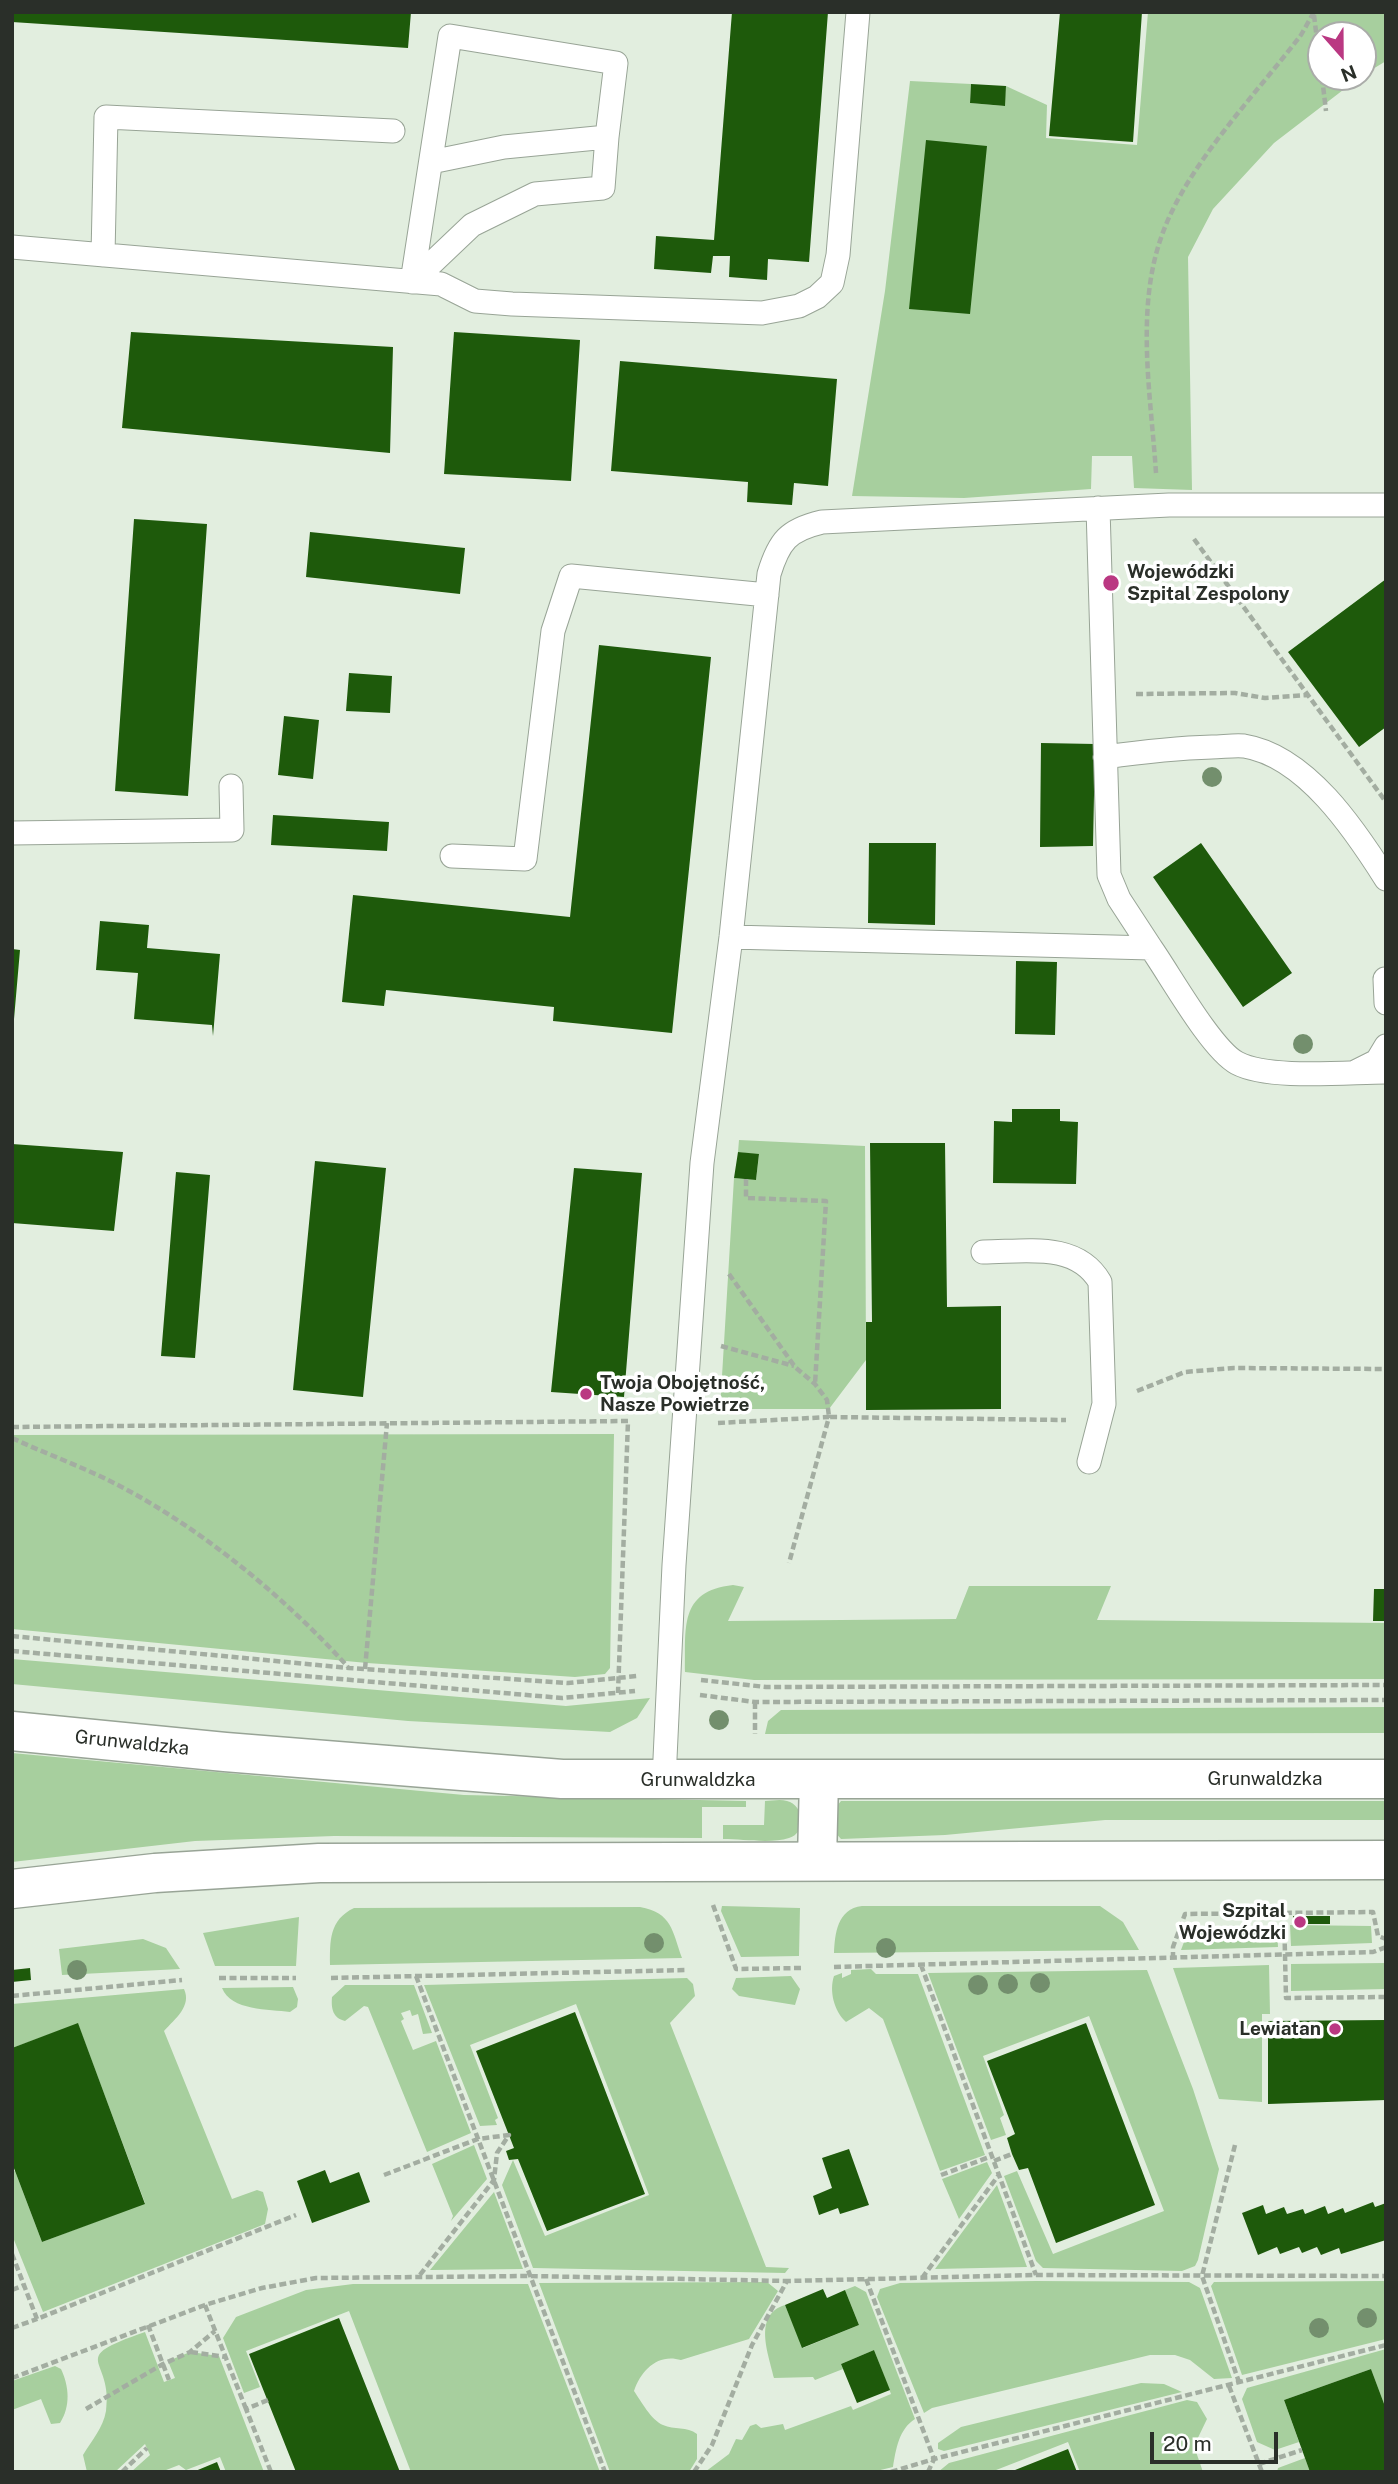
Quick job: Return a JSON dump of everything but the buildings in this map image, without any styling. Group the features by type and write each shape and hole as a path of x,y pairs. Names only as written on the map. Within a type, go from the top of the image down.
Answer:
{"main road":[{"name":"Grunwaldzka","path":"12,1731 562,1779 1386,1779"},
{"path":"817,1860 819,1779"},
{"path":"12,1889 155,1873 319,1863 1386,1860"}],"lane":[{"path":"12,247 441,284 475,301 645,307 700,313 762,313 799,306 817,297 832,283 838,255 858,12"},
{"path":"450,36 616,63 603,188 535,194 472,225 412,282 450,36"},
{"path":"103,255 106,117 393,131"},
{"path":"431,162 504,147 607,137"},
{"path":"664,1780 674,1565 686,1425 702,1163 731,937 769,574 780,543 806,526 822,522 1170,505 1386,505"},
{"path":"1098,508 1109,875 1119,900 1218,1045 1236,1062 1262,1072 1386,1072"},
{"path":"453,856 525,859 554,631 571,576 767,595"},
{"path":"1105,757 1178,748 1245,746 1279,759 1316,786 1356,832 1386,879"},
{"path":"12,833 232,830 231,786"},
{"path":"731,937 1151,948"},
{"path":"1385,978 1386,1003"},
{"path":"1355,1072 1377,1061 1386,1046"},
{"path":"983,1252 1053,1252 1076,1256 1091,1266 1100,1282 1103,1410 1089,1462"}],"path":[{"path":"1313,13 1301,35 1189,180 1162,234 1152,275 1149,352 1157,489 1386,802"},
{"path":"1323,91 1326,111"},
{"path":"1134,694 1235,693 1265,698 1308,695"},
{"path":"1380,793 1386,788"},
{"path":"746,1179 746,1198 826,1201 815,1384"},
{"path":"697,1237 728,1273 794,1367 815,1384 827,1400 829,1417 789,1563"},
{"path":"690,1336 794,1367"},
{"path":"686,1425 829,1417 1072,1420 1103,1410 1185,1372 1234,1368 1386,1369"},
{"path":"12,1427 628,1422 618,1693"},
{"path":"365,1669 387,1423"},
{"path":"12,1437 110,1481 167,1515 242,1568 295,1613 349,1668"},
{"path":"755,1702 755,1734"},
{"path":"713,1905 736,1969 801,1968"},
{"path":"1284,1912 1286,1998 1386,1997"},
{"path":"1173,1959 1173,1947 1185,1914 1373,1912 1378,1936 1386,1939"},
{"path":"834,1967 1373,1952 1386,1947"},
{"path":"921,1965 1037,2275"},
{"path":"331,1978 686,1970"},
{"path":"416,1976 605,2472"},
{"path":"219,1978 296,1979"},
{"path":"12,1996 182,1980"},
{"path":"384,2175 478,2139 509,2135 497,2153 494,2180 418,2277"},
{"path":"1235,2144 1202,2276 1239,2382"},
{"path":"941,2175 1013,2154"},
{"path":"921,2278 999,2175"},
{"path":"12,2328 296,2216"},
{"path":"12,2254 37,2319"},
{"path":"12,2378 205,2305 262,2288 316,2278 530,2276 787,2281 1037,2275 1386,2276"},
{"path":"866,2279 934,2459 928,2472"},
{"path":"694,2472 712,2445 752,2345 787,2281"},
{"path":"12,2290 24,2285"},
{"path":"205,2305 271,2472"},
{"path":"148,2325 169,2380"},
{"path":"86,2409 163,2364 190,2352 215,2331"},
{"path":"891,2472 1386,2345"},
{"path":"190,2352 226,2357"},
{"path":"1229,2386 1262,2472"},
{"path":"246,2409 268,2400"},
{"path":"122,2472 147,2448"},
{"path":"1259,2464 1302,2450"}],"green space":[{"path":"1148,12 1386,12 1386,61 1377,66 1377,21 1307,21 1307,91 1342,91 1274,143 1213,209 1188,257 1192,490 1134,488 1132,456 1092,456 1091,489 964,498 852,496 885,291 910,81 971,84 970,103 1004,106 1006,86 1047,105 1046,138 1137,145"},
{"path":"739,1140 865,1146 866,1360 829,1409 720,1409 734,1178 756,1180 759,1155 738,1152"},
{"path":"614,1434 610,1668 605,1674 575,1677 367,1663 12,1629 12,1435"},
{"path":"733,1585 744,1587 728,1621 956,1619 969,1586 1111,1586 1097,1620 1386,1623 1386,1679 754,1680 685,1672 686,1627 694,1604 702,1595"},
{"path":"12,1659 566,1706 650,1698 637,1718 610,1732 408,1721 12,1684"},
{"path":"1386,1707 1386,1733 765,1734 768,1721 781,1710"},
{"path":"12,1753 464,1795 746,1801 746,1807 702,1807 702,1838 334,1836 195,1841 12,1862"},
{"path":"784,1800 793,1804 800,1813 799,1831 789,1838 773,1841 723,1839 723,1825 764,1825 765,1801"},
{"path":"841,1801 1386,1801 1386,1820 1105,1820 945,1835 841,1839 834,1831 837,1806"},
{"path":"722,1906 800,1908 799,1956 741,1957 721,1911"},
{"path":"1100,1906 1123,1922 1139,1950 834,1953 842,1917 854,1908"},
{"path":"640,1907 665,1918 673,1931 682,1958 330,1965 331,1940 335,1925 354,1908"},
{"path":"299,1917 296,1966 215,1966 203,1933"},
{"path":"1290,1925 1371,1926 1372,1943 1291,1946"},
{"path":"1190,1926 1277,1927 1278,1947 1181,1950"},
{"path":"143,1939 166,1948 180,1969 62,1975 59,1949"},
{"path":"1386,1963 1386,1989 1291,1991 1291,1964"},
{"path":"1269,1965 1270,2014 1262,2014 1262,2102 1219,2099 1173,1968"},
{"path":"871,1969 876,1974 918,1974 985,2155 940,2171 883,2019 869,2008 846,2022 838,2012 832,1994 834,1976 842,1973 842,1978 851,1974 851,1970"},
{"path":"1147,1970 1193,2089 1219,2169 1198,2260 1195,2266 1182,2271 1043,2268 1036,2261 1004,2176 1017,2171 1053,2254 1164,2211 1089,2016 983,2056 1004,2115 1000,2118 1006,2135 991,2140 928,1973"},
{"path":"791,1976 800,1989 795,2005 739,1996 732,1989 736,1978"},
{"path":"687,1978 693,1984 695,1996 670,2023 766,2267 789,2268 785,2273 533,2268 502,2185 513,2160 545,2236 649,2195 576,2004 470,2045 498,2118 495,2120 497,2125 480,2126 424,1985"},
{"path":"345,1985 414,1985 432,2033 423,2034 418,2014 412,2016 410,2010 401,2013 404,2019 401,2021 413,2050 436,2041 471,2133 427,2152 368,2007 364,2006 345,2021 338,2018 334,2012 332,1997"},
{"path":"293,1987 298,1999 297,2007 290,2012 242,2005 227,1996 222,1988"},
{"path":"184,1989 184,2007 164,2031 232,2199 257,2190 263,2192 268,2209 265,2224 43,2312 12,2235 12,2172 15,2171 42,2242 145,2203 78,2024 12,2048 12,2004"},
{"path":"474,2145 487,2179 451,2221 453,2216 432,2164"},
{"path":"987,2162 992,2173 959,2219 942,2179"},
{"path":"997,2185 1027,2267 935,2269"},
{"path":"494,2192 523,2269 430,2270"},
{"path":"1386,2281 1386,2339 1242,2375 1211,2286 1214,2282"},
{"path":"767,2282 778,2291 749,2339 681,2360 673,2358 658,2361 646,2370 637,2383 634,2391 654,2419 667,2426 697,2434 697,2459 689,2472 610,2472 539,2283"},
{"path":"1189,2282 1200,2288 1232,2378 1214,2379 1190,2360 1175,2355 1150,2355 932,2408 924,2413 877,2297 880,2289 900,2283"},
{"path":"353,2284 528,2284 600,2472 411,2472 349,2311 246,2351 260,2387 244,2393 223,2338 236,2317 306,2290"},
{"path":"855,2286 866,2292 915,2419 902,2434 893,2467 872,2472 705,2472 729,2454 736,2439 742,2440 750,2426 756,2424 761,2428 783,2424 785,2430 851,2406 853,2410 891,2394 874,2350 841,2364 843,2369 815,2380 813,2377 774,2378 765,2337 769,2317 775,2310 785,2305 803,2348 859,2325 845,2290"},
{"path":"145,2332 164,2382 175,2378 168,2361 190,2352 219,2356 264,2472 226,2472 220,2457 186,2470 179,2465 161,2472 131,2472 150,2455 145,2444 115,2472 87,2472 83,2455 100,2428 106,2411 107,2393 98,2361 99,2355 120,2341"},
{"path":"1386,2349 1386,2409 1371,2369 1284,2400 1299,2442 1275,2450 1257,2442 1242,2399 1247,2388"},
{"path":"55,2366 61,2369 67,2389 66,2410 60,2423 51,2424 41,2399 12,2410 12,2381"},
{"path":"1141,2383 1164,2384 1182,2392 944,2451 938,2449 938,2443 961,2427"},
{"path":"1187,2400 1197,2402 1207,2419 1194,2446 1203,2472 1080,2472 1068,2442 991,2472 938,2472 949,2463"},
{"path":"1305,2458 1310,2472 1277,2472 1278,2468"}],"place":[{"name":"Wojewódzki Szpital Zespolony","path":"1111,583"},
{"name":"Twoja Obojętność, Nasze Powietrze","path":"586,1394"},
{"name":"Szpital Wojewódzki","path":"1300,1922"},
{"name":"Lewiatan","path":"1335,2029"}]}
